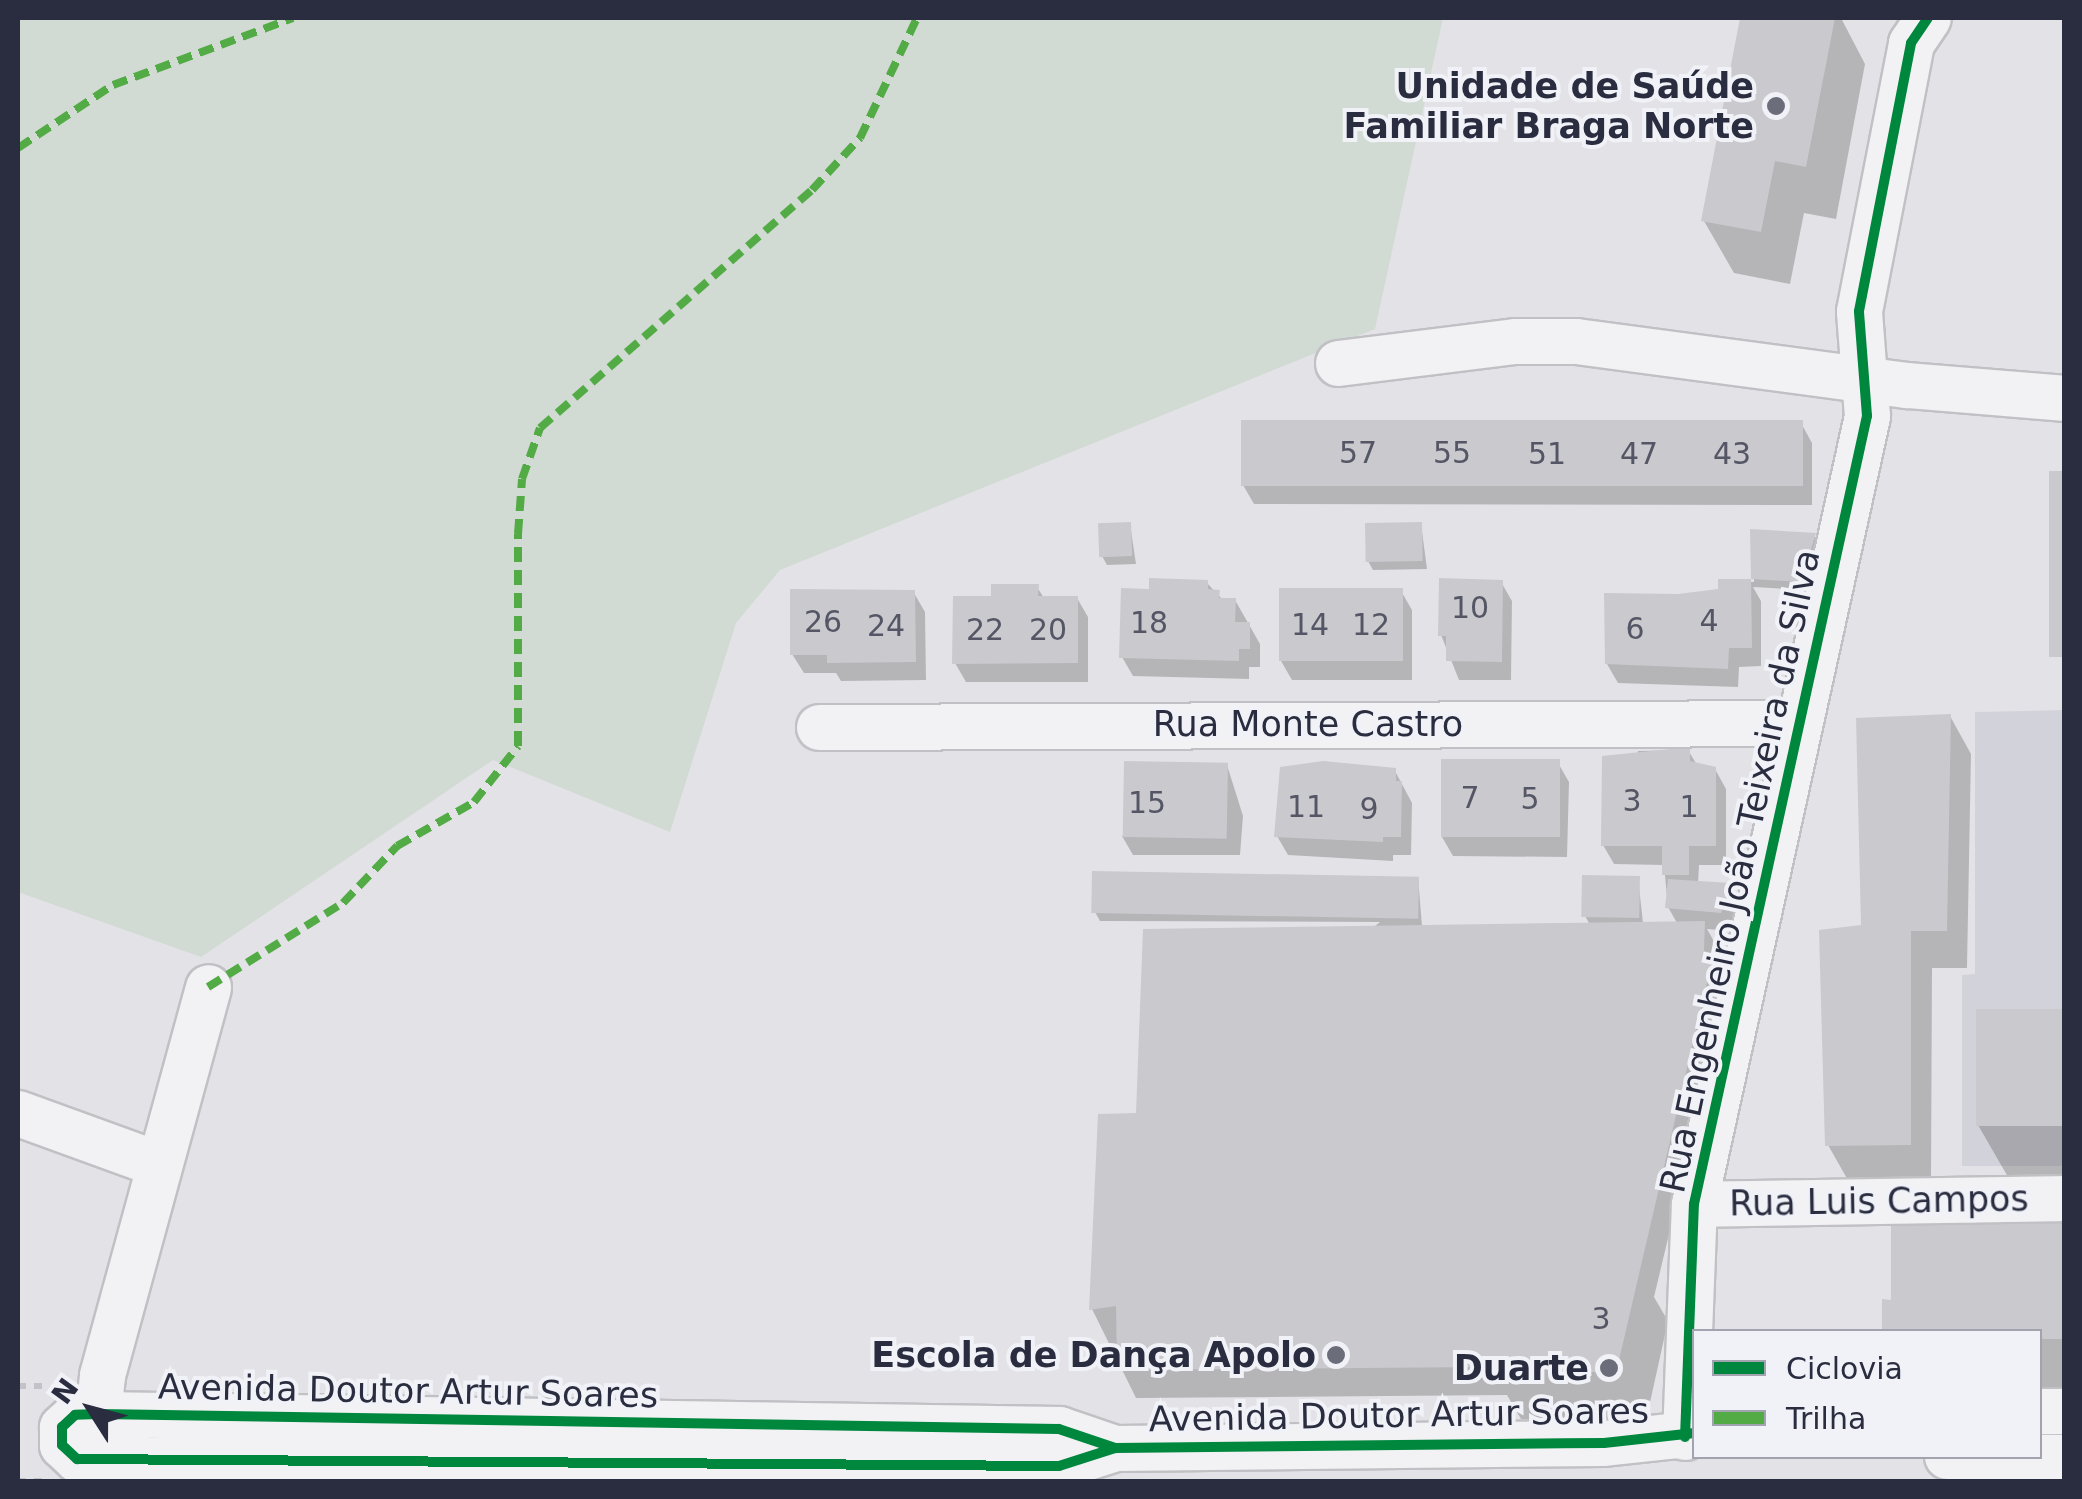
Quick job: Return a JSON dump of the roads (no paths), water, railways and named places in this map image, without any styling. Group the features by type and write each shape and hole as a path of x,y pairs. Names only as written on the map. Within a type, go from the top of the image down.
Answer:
{"street":[{"name":"Rua Engenheiro João Teixeira da Silva","path":"1692,1329 1694,1204 1867,416 1859,311 1912,42 1928,18"},
{"path":"1338,363 1515,341 1576,341 1864,380 2064,398"},
{"name":"Rua Monte Castro","path":"820,726 1798,724"},
{"path":"98,1414 158,1164 208,987"},
{"path":"18,1112 158,1164"},
{"name":"Rua Luis Campos","path":"1694,1204 2064,1198"},
{"name":"Rua Engenheiro João Teixeira da Silva","path":"1691,1436 1692,1359"},
{"name":"Avenida Doutor Artur Soares","path":"1113,1464 1059,1430 98,1414 75,1415 62,1427 62,1445 77,1458 319,1470 883,1472 1113,1464 1691,1436"}],"place":[{"name":"Unidade de Saúde Familiar Braga Norte","path":"1776,106"},
{"name":"Escola de Dança Apolo","path":"1336,1355"},
{"name":"Duarte","path":"1609,1368"}]}
